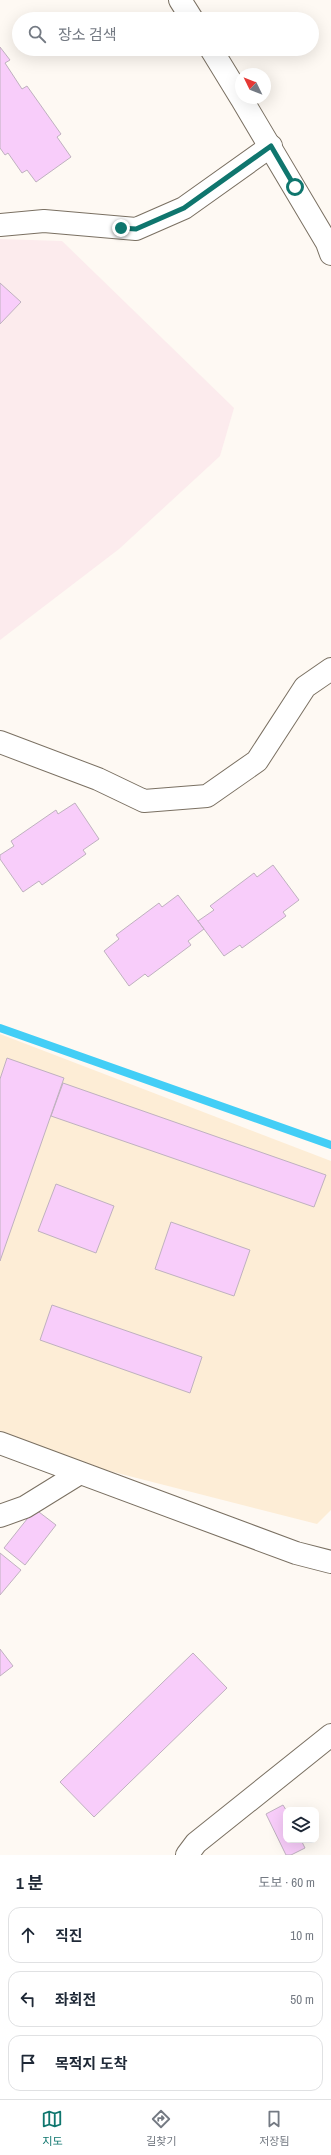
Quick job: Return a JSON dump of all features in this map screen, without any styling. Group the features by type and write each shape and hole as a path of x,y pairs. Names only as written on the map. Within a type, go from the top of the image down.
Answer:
{"street":[{"path":"180,0 188,12"},
{"path":"215,56 235,88"},
{"path":"245,104 327,242 331,254"},
{"path":"0,225 44,221 136,229 184,208 271,146"},
{"path":"0,742 98,779 144,801 207,796 258,761 305,687 331,669"},
{"path":"0,1443 296,1553 331,1562"},
{"path":"0,1516 25,1507 80,1473"},
{"path":"187,1855 196,1843 331,1735"}],"shaded area":[{"path":"0,239 62,241 234,408 220,456 119,549 0,640"},
{"path":"0,1034 331,1161 331,1510 317,1524 0,1443"}],"building":[{"path":"0,47 10,60 5,63 22,89 27,86 61,134 57,137 71,157 36,182 27,170 22,173 8,153 5,155 0,148"},
{"path":"0,283 21,302 0,324"},
{"path":"75,803 99,839 83,850 86,854 42,885 39,881 23,892 0,859 0,855 14,846 11,841 56,810 58,814"},
{"path":"273,865 299,900 283,912 286,916 242,948 240,945 224,956 198,921 214,910 210,906 254,873 257,877"},
{"path":"178,895 204,929 188,941 191,945 148,977 145,974 129,986 104,951 119,939 116,935 159,903 162,907"},
{"path":"7,1058 64,1078 0,1261 0,1079"},
{"path":"63,1083 326,1175 314,1207 51,1116"},
{"path":"56,1184 114,1206 96,1253 38,1231"},
{"path":"171,1222 250,1250 234,1296 155,1269"},
{"path":"52,1305 202,1357 190,1393 40,1340"},
{"path":"35,1509 56,1525 25,1565 4,1548"},
{"path":"0,1553 21,1570 0,1595"},
{"path":"0,1649 13,1666 0,1676"},
{"path":"193,1653 227,1688 94,1817 60,1782"},
{"path":"283,1805 283,1843 302,1843 305,1848 291,1855 286,1855 266,1814"}],"waterway":[{"path":"0,1028 331,1145"}],"route":[{"path":"121,228 136,229 184,208 271,146 295,187"}]}
